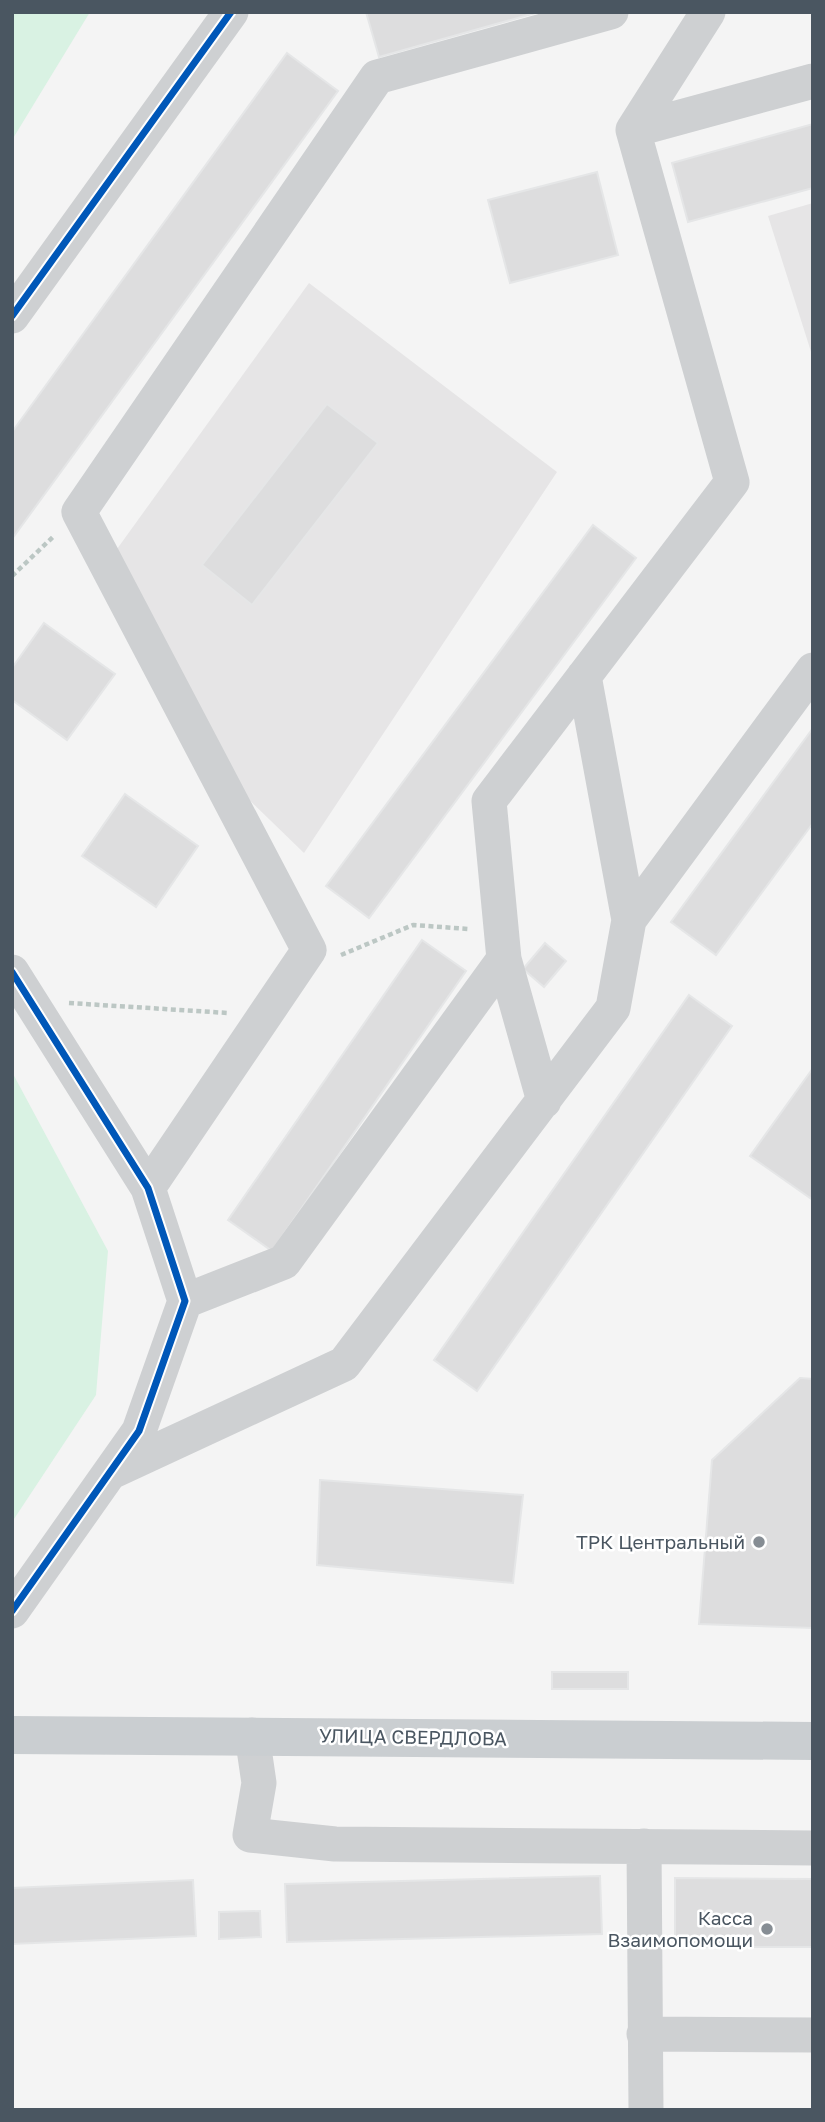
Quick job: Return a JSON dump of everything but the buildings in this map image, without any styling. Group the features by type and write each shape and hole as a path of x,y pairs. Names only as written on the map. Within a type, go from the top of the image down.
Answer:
{"main road":[{"name":"УЛИЦА СВЕРДЛОВА","path":"12,1735 813,1741"}],"street":[{"path":"12,316 231,12"},
{"path":"148,1188 309,950 79,512 377,77 611,12"},
{"path":"544,1101 504,959 489,802 732,482 633,130 708,12"},
{"path":"633,130 813,81"},
{"path":"629,920 813,670"},
{"path":"113,1471 344,1364 613,1008 629,920 584,676"},
{"path":"185,1301 284,1262 504,959"},
{"path":"12,972 148,1188 185,1301 139,1431 12,1611"},
{"path":"252,1735 260,1783 250,1835 335,1844 813,1848"},
{"path":"644,1846 646,2110"},
{"path":"644,2034 813,2035"}],"path":[{"path":"12,576 79,512"}],"shaded area":[{"path":"813,203 813,358 768,216"},
{"path":"309,283 557,472 304,853 242,793 117,549"}],"green space":[{"path":"12,12 90,12 12,140"},
{"path":"12,1072 108,1251 96,1395 12,1522"}],"cycle path":[{"path":"12,316 231,12"},
{"path":"12,972 148,1188 185,1301 139,1431 12,1611"}],"place":[{"name":"ТРК Центральный","path":"759,1542"},
{"name":"Касса Взаимопомощи","path":"767,1929"}]}
